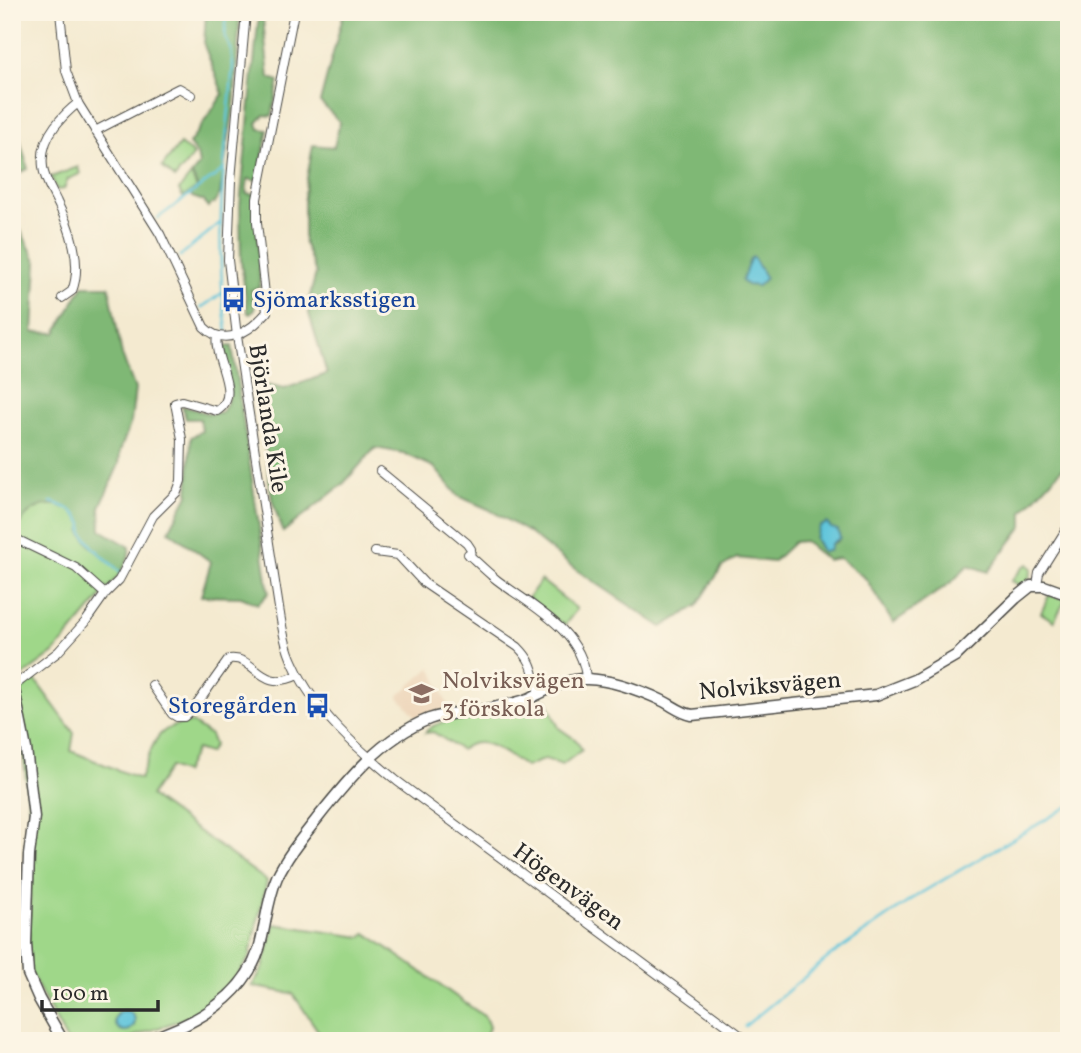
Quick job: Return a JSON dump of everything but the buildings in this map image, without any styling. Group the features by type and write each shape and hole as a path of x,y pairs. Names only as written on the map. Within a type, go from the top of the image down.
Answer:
{"street":[{"name":"Björlanda Kile","path":"246,12 228,231 230,284 282,628 298,675 317,705 370,758"},
{"path":"63,14 65,71 78,103 160,234 204,327 217,336 237,335 257,324 267,312 257,223 257,199 294,12"},
{"path":"95,131 179,88 191,95"},
{"path":"62,298 72,291 75,284 75,260 63,214 45,176 42,159 46,140 66,113 78,103"},
{"path":"63,1041 28,974 26,944 29,855 34,817 29,767 14,682 58,652 86,621 105,594 119,580 153,516 172,499 179,488 181,439 175,403 182,401 217,411 225,406 228,395 216,351 217,336"},
{"path":"144,1041 196,1020 242,981 259,949 271,893 286,860 336,795 370,758 412,727 438,716 506,705 563,683 586,678 583,664 560,626 496,579 469,555 471,549 467,543 380,471"},
{"path":"1069,525 1039,573 1037,585 1069,596"},
{"path":"12,537 76,568 105,594"},
{"path":"375,552 398,555 424,583 518,647 529,658 539,693"},
{"name":"Nolviksvägen","path":"586,678 634,691 692,715 876,695 914,680 957,656 1016,598 1037,585"},
{"path":"152,685 177,718 184,717 195,707 229,659 236,658 268,679 276,681 298,675"},
{"name":"Högenvägen","path":"370,758 474,840 748,1041"}],"shaded area":[{"name":"Nolviksvägen 3 förskola","path":"431,667 449,708 417,718 398,696"}],"green space":[{"path":"206,12 240,12 234,106 220,194 208,207 204,201 192,197 191,194 198,189 192,174 199,165 197,154 189,144 223,94 204,45"},
{"path":"259,12 283,12 283,15 272,15 263,19 269,78 279,81 272,116 264,115 257,123 259,129 268,130 258,181 248,179 246,193 256,195 260,286 251,290 255,310 250,314 241,262 240,206"},
{"path":"344,12 1069,12 1069,461 1023,511 1023,526 988,572 968,565 953,581 893,623 866,579 839,558 827,560 804,541 794,542 773,562 737,558 722,567 697,606 662,627 575,569 528,532 488,509 458,496 434,467 403,453 375,448 343,484 283,532 272,500 259,397 265,385 284,389 327,374 307,307 316,273 304,242 304,195 313,145 334,147 340,122 320,102","holes":["829,527 838,541 831,544 829,551 822,551 815,538 818,532"]},
{"path":"12,111 28,169 12,176"},
{"path":"180,144 194,155 175,178 162,167"},
{"path":"78,167 80,174 68,179 64,189 57,190 51,177"},
{"path":"191,175 197,188 183,197 179,190"},
{"path":"12,214 37,262 33,332 56,333 83,286 109,286 122,355 135,389 131,422 120,451 119,464 100,507 101,530 130,547 121,573 91,546 81,532 83,524 68,509 41,506 25,517 19,526 12,522"},
{"path":"232,346 269,593 258,604 241,597 201,596 211,562 169,531 188,495 191,437 202,431 200,419 186,419 182,406 210,414 222,412 230,388 220,347"},
{"path":"52,503 77,516 83,524 81,532 91,546 121,573 54,653 16,681 12,660 18,640 12,637 12,522 19,526 32,510"},
{"path":"1028,564 1032,569 1022,586 1011,581 1021,569"},
{"path":"541,580 577,609 564,626 528,598"},
{"path":"1049,595 1066,599 1054,621 1041,613"},
{"path":"33,677 74,733 71,751 140,779 161,733 179,724 192,723 210,735 214,745 209,753 196,749 184,773 170,767 150,796 267,881 249,958 229,988 189,1017 121,1041 67,1041 31,974 28,954 32,845 18,694"},
{"path":"546,699 559,728 576,740 582,750 562,765 545,759 526,767 486,744 477,743 461,750 433,732 425,733 440,723 510,713 529,708"},
{"path":"274,924 361,937 366,933 485,1017 489,1027 484,1041 325,1041 293,994 252,986 263,968"}],"water":[{"path":"753,257 766,278 758,286 747,285 742,281"},
{"path":"827,523 838,530 840,538 831,544 829,551 822,551 815,538 820,526"},
{"path":"125,1011 132,1014 135,1021 132,1028 125,1031 118,1028 115,1021 118,1014"}],"waterway":[{"path":"226,12 225,37 231,49 233,66 221,231 227,331"},
{"path":"158,218 223,170"},
{"path":"180,256 220,223"},
{"path":"201,308 222,293"},
{"path":"51,502 65,507 77,516 83,524 82,532 94,548 120,572"},
{"path":"745,1026 829,957 921,893 1069,806"},
{"path":"725,1041 731,1036"}],"place":[{"name":"Sjömarksstigen","path":"233,299"},
{"name":"Nolviksvägen 3 förskola","path":"422,694"},
{"name":"Storegården","path":"317,705"}]}
